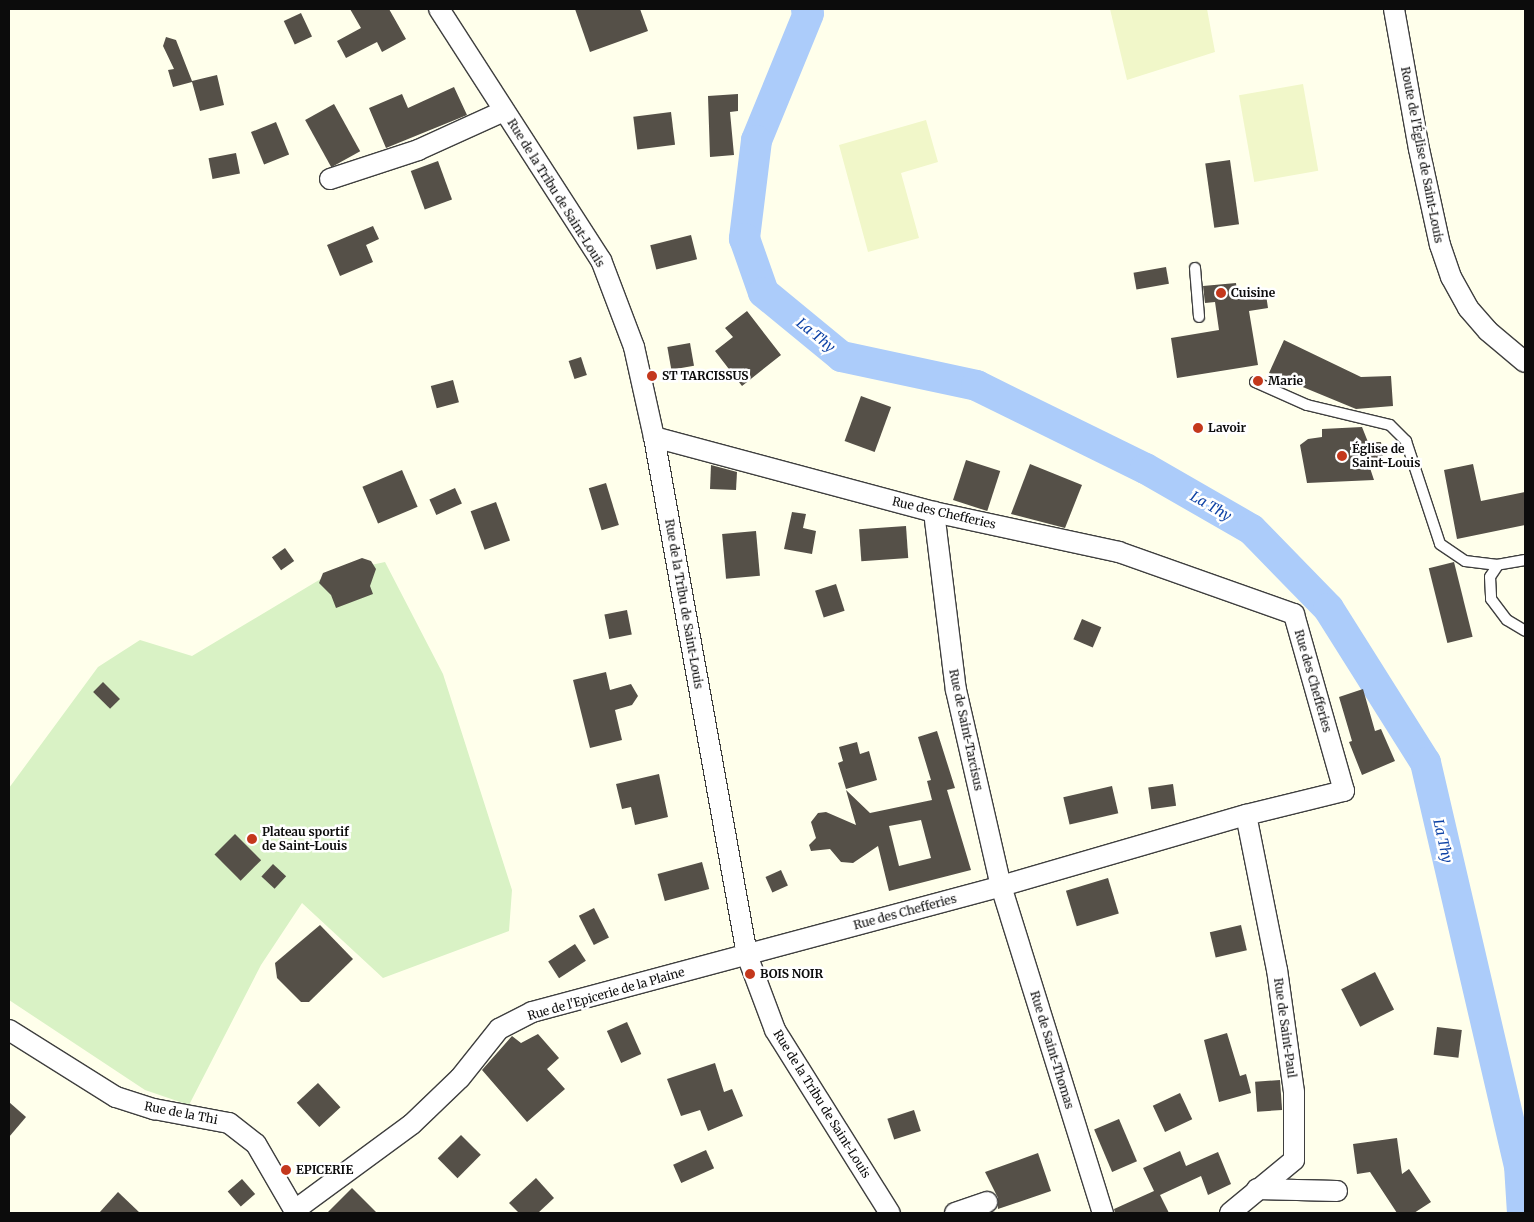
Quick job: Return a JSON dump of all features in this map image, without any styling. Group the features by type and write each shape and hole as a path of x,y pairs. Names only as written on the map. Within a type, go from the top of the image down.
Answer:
{"street":[{"name":"Rue de la Tribu de Saint-Louis","path":"439,9 600,260 634,346 654,436 747,955 775,1030 890,1213"},
{"name":"Route de l'Église de Saint-Louis","path":"1394,9 1419,149 1440,245 1451,277 1468,308 1488,331 1525,362"},
{"path":"330,179 418,150 504,111"},
{"name":"Rue des Chefferies","path":"654,436 934,512 1119,552 1294,614 1344,791 1246,815 1001,886 747,955"},
{"name":"Rue de Saint-Tarcisus","path":"934,512 956,690 1001,886"},
{"name":"Rue de Saint-Paul","path":"1230,1213 1294,1160 1294,1092 1276,970 1246,815"},
{"name":"Rue de Saint-Thomas","path":"1001,886 1103,1213"},
{"name":"Rue de l'Epicerie de la Plaine","path":"296,1212 412,1124 460,1078 499,1029 532,1012 747,955"},
{"name":"Rue de la Thi","path":"9,1030 116,1097 154,1110 229,1123 256,1144 296,1212"},
{"path":"1257,1189 1337,1191"},
{"path":"955,1213 987,1202"}],"lane":[{"path":"1195,268 1199,316"},
{"path":"1255,382 1307,405 1390,425 1406,441 1440,544 1466,561 1498,565 1525,560"},
{"path":"1498,565 1490,577 1491,599 1507,620 1525,631"}],"green space":[{"path":"1110,9 1207,9 1215,52 1127,80"},
{"path":"1303,84 1318,171 1254,182 1239,95"},
{"path":"926,120 938,162 901,173 919,238 868,252 839,145"},
{"name":"Plateau sportif de Saint-Louis","path":"385,562 443,674 512,890 509,931 383,978 302,903 261,965 189,1105 145,1090 9,1000 9,788 98,667 140,640 192,656 329,574"}],"building":[{"path":"350,9 389,9 406,39 382,52 377,42 346,58 337,41 361,28"},
{"path":"575,9 640,9 648,31 590,52"},
{"path":"301,13 312,37 295,45 284,21"},
{"path":"166,37 176,40 192,81 217,75 224,105 200,111 192,82 173,87 168,70 174,69 163,46"},
{"path":"454,87 467,115 386,148 369,108 402,94 408,108"},
{"path":"738,94 738,111 730,112 734,155 710,157 708,96"},
{"path":"334,104 360,151 331,167 305,120"},
{"path":"671,112 675,145 637,149 633,117"},
{"path":"276,122 289,154 264,165 251,132"},
{"path":"236,153 240,174 213,179 209,158"},
{"path":"1230,160 1239,224 1214,228 1205,163"},
{"path":"438,161 452,200 425,209 411,171"},
{"path":"373,226 379,239 366,245 373,262 340,276 327,245"},
{"path":"691,235 697,259 656,269 650,245"},
{"path":"1166,267 1169,284 1136,289 1134,273"},
{"path":"1236,283 1237,292 1265,288 1268,308 1249,311 1258,365 1177,378 1171,338 1219,330 1215,302 1205,303 1203,286"},
{"path":"747,311 781,355 742,386 715,351 733,337 725,328"},
{"path":"1284,340 1361,377 1391,376 1393,406 1356,409 1269,373"},
{"path":"690,343 694,366 671,370 667,347"},
{"path":"581,357 587,375 575,379 569,361"},
{"path":"453,380 459,402 437,408 431,386"},
{"path":"861,396 891,407 875,452 845,441"},
{"name":"Église de Saint-Louis","path":"1362,427 1368,442 1381,442 1384,464 1370,468 1374,480 1307,483 1300,445 1308,439 1322,437 1322,429"},
{"path":"966,460 1000,471 987,511 953,500"},
{"path":"1030,464 1082,485 1065,528 1011,514"},
{"path":"1473,464 1481,501 1525,492 1525,525 1457,539 1444,470"},
{"path":"711,465 737,472 736,490 710,489"},
{"path":"402,470 418,507 378,524 362,487"},
{"path":"606,483 619,525 602,530 589,488"},
{"path":"455,488 462,504 436,515 429,499"},
{"path":"496,502 510,541 485,550 471,511"},
{"path":"792,512 806,514 803,528 816,531 812,554 784,549"},
{"path":"906,526 908,558 861,561 859,529"},
{"path":"756,531 760,576 726,579 722,534"},
{"path":"285,548 294,561 281,570 272,557"},
{"path":"362,558 371,561 376,569 370,586 373,594 336,608 331,595 319,583 323,573"},
{"path":"1454,562 1473,637 1447,643 1429,568"},
{"path":"836,584 845,611 824,617 815,591"},
{"path":"627,610 632,635 609,639 604,614"},
{"path":"1082,619 1101,627 1093,647 1073,639"},
{"path":"606,672 610,690 631,684 638,696 632,705 615,710 622,740 590,748 573,680"},
{"path":"103,682 120,699 110,709 93,692"},
{"path":"1363,689 1375,731 1381,729 1395,761 1362,775 1349,742 1352,741 1339,697"},
{"path":"937,731 955,788 947,790 971,870 889,891 878,846 853,863 841,862 830,849 811,851 809,845 816,838 811,822 818,813 826,812 856,825 846,790 870,813 932,800 927,781 931,780 918,737","holes":["921,820 931,858 899,866 889,826"]},
{"path":"857,742 860,754 869,751 877,780 846,789 838,763 843,761 839,747"},
{"path":"659,774 668,817 635,825 631,807 622,809 616,784"},
{"path":"1173,784 1176,806 1151,809 1148,787"},
{"path":"1112,786 1118,813 1070,825 1063,797"},
{"path":"235,834 261,860 241,881 214,855"},
{"path":"702,862 709,889 665,901 658,874"},
{"path":"273,864 286,876 275,889 261,876"},
{"path":"781,870 788,886 772,892 765,877"},
{"path":"1108,878 1119,913 1077,926 1066,891"},
{"path":"594,908 609,937 594,945 579,916"},
{"path":"320,925 353,959 309,1002 301,1002 277,978 275,963"},
{"path":"1241,925 1247,950 1216,958 1210,932"},
{"path":"575,944 586,961 559,978 548,961"},
{"path":"1375,972 1394,1009 1360,1027 1341,989"},
{"path":"627,1022 641,1054 621,1063 607,1031"},
{"path":"1437,1027 1462,1030 1458,1058 1434,1055"},
{"path":"1227,1033 1240,1076 1246,1074 1251,1093 1219,1102 1204,1040"},
{"path":"538,1034 559,1058 547,1069 565,1089 527,1122 482,1070 512,1036 521,1043"},
{"path":"715,1063 724,1092 732,1089 743,1116 708,1131 700,1110 681,1116 667,1079"},
{"path":"1280,1080 1282,1110 1257,1112 1255,1082"},
{"path":"318,1083 341,1107 319,1127 297,1103"},
{"path":"1180,1093 1192,1119 1165,1132 1153,1106"},
{"path":"9,1102 26,1117 9,1137"},
{"path":"914,1110 921,1131 894,1140 887,1119"},
{"path":"1119,1119 1137,1161 1112,1172 1094,1130"},
{"path":"461,1135 481,1155 457,1178 438,1158"},
{"path":"1397,1138 1402,1174 1409,1169 1431,1202 1414,1213 1397,1213 1370,1172 1357,1174 1353,1144"},
{"path":"706,1150 714,1168 681,1183 673,1165"},
{"path":"1180,1151 1186,1166 1218,1152 1231,1184 1208,1195 1201,1176 1160,1195 1169,1213 1115,1213 1114,1209 1154,1191 1143,1168"},
{"path":"1038,1153 1051,1191 998,1209 998,1198 985,1172"},
{"path":"536,1178 554,1198 538,1213 519,1213 509,1203"},
{"path":"242,1179 255,1194 241,1207 228,1191"},
{"path":"352,1188 377,1213 327,1213"},
{"path":"118,1192 140,1213 99,1213"}],"waterway":[{"name":"La Thy","path":"806,9 808,13 756,140 744,238 763,292 841,356 976,385 1145,468 1251,529 1328,608 1425,762 1519,1165 1522,1213"}],"place":[{"name":"Cuisine","path":"1221,293"},
{"name":"ST TARCISSUS","path":"652,376"},
{"name":"Marie","path":"1258,381"},
{"name":"Lavoir","path":"1198,428"},
{"name":"Église de Saint-Louis","path":"1342,456"},
{"name":"Plateau sportif de Saint-Louis","path":"252,839"},
{"name":"BOIS NOIR","path":"750,974"},
{"name":"EPICERIE","path":"286,1170"}]}
